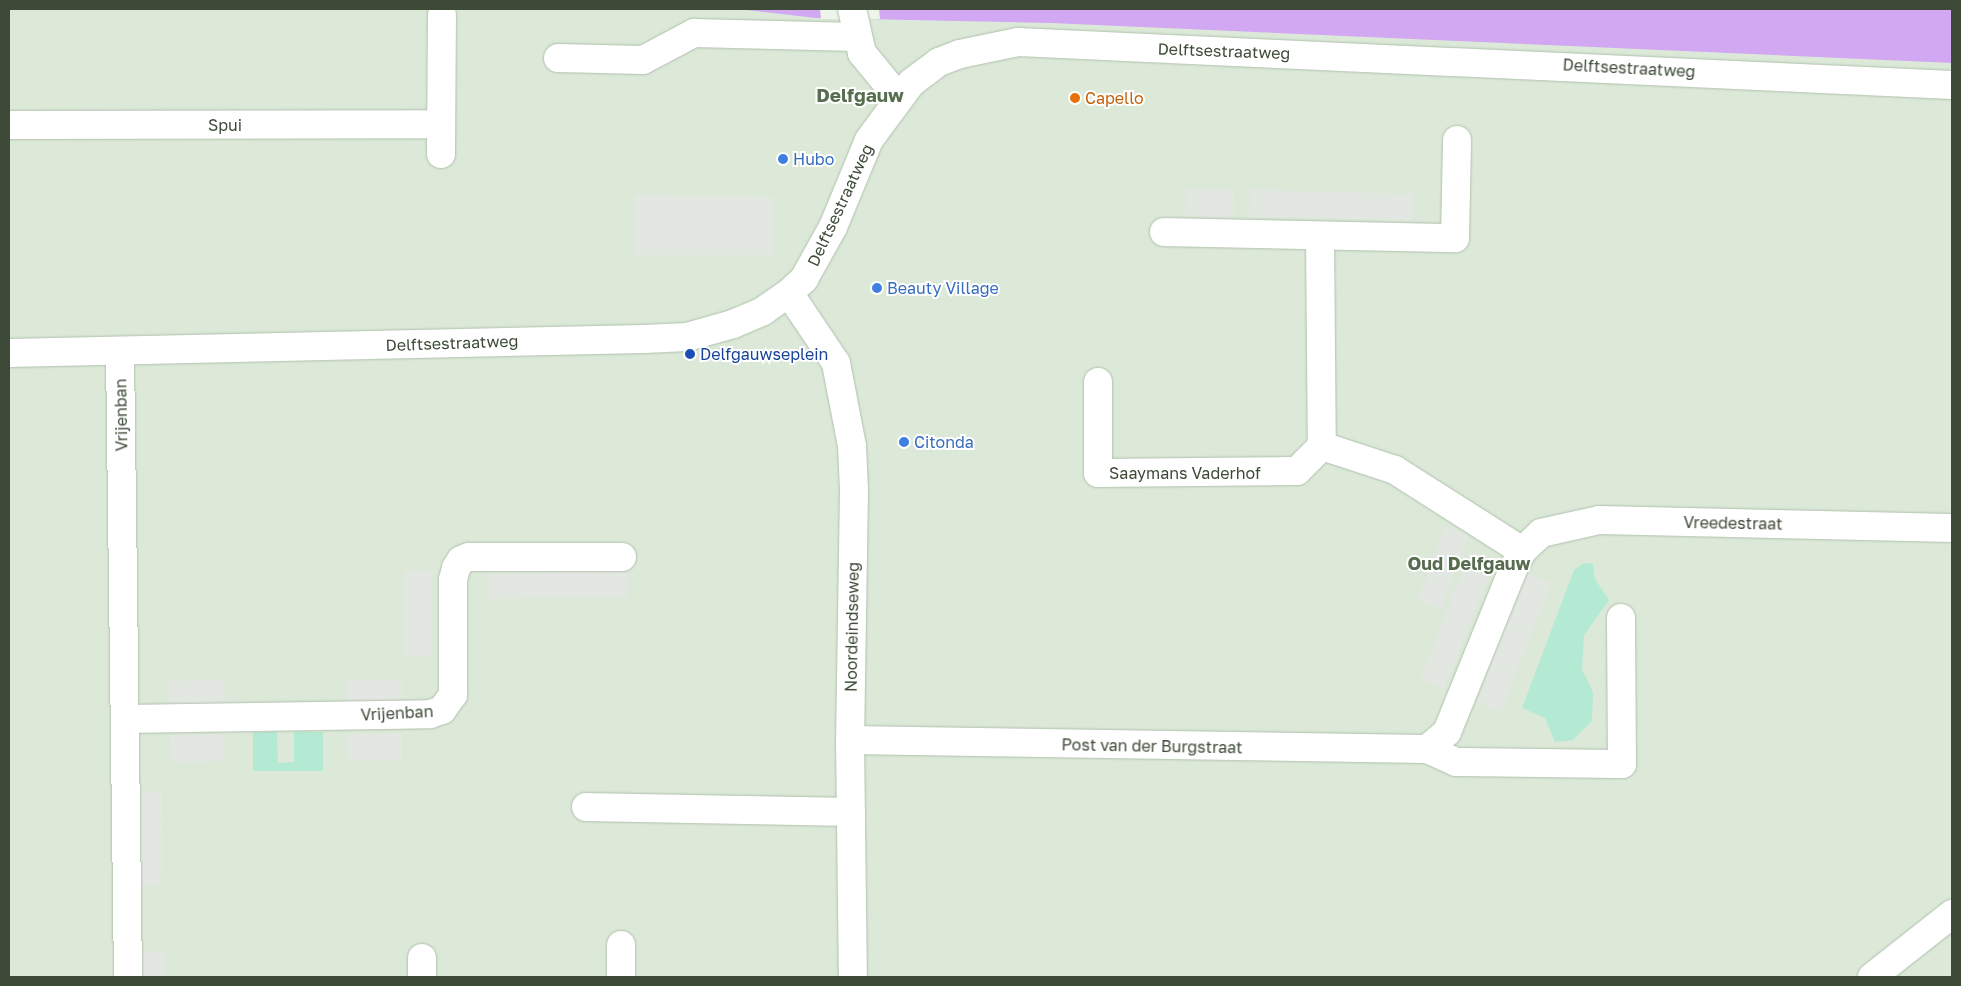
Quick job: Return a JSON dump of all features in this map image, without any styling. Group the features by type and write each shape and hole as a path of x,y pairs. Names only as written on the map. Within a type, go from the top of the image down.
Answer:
{"street":[{"path":"441,154 442,15"},
{"path":"558,58 643,60 694,33 853,22 869,64 900,98"},
{"name":"Delftsestraatweg","path":"9,353 120,352 687,337 733,324 763,311 789,293 818,258 869,140 911,83 939,62 960,54 1018,42 1952,84"},
{"name":"Spui","path":"9,125 441,124"},
{"path":"1164,232 1455,238 1458,140"},
{"path":"1320,236 1322,446 1395,470 1522,551 1437,741 1456,762 1622,764 1622,618"},
{"name":"Noordeindseweg","path":"789,293 836,363 852,446 854,490 850,740 853,977"},
{"name":"Vrijenban","path":"120,352 128,977"},
{"name":"Saaymans Vaderhof","path":"1098,382 1098,473 1296,471 1322,446"},
{"name":"Vreedestraat","path":"1522,551 1541,533 1599,520 1952,528"},
{"name":"Vrijenban","path":"125,719 430,714 442,710 450,703 452,695 453,580 456,568 461,560 470,557 622,557"},
{"name":"Post van der Burgstraat","path":"850,740 1437,741"},
{"path":"586,807 851,812"},
{"path":"1872,977 1952,914"},
{"path":"621,945 621,977"}],"shaded area":[{"path":"9,9 1952,9 1952,977 9,977"},
{"path":"738,9 1952,9 1952,63 1051,23 816,18"},
{"path":"1186,190 1234,190 1233,217 1185,216"},
{"path":"1250,190 1413,194 1412,220 1249,217"},
{"path":"635,195 773,197 773,255 635,255"},
{"path":"1445,526 1468,535 1441,609 1418,601"},
{"path":"1470,551 1494,561 1444,689 1420,680"},
{"path":"404,570 431,570 432,656 405,657"},
{"path":"627,571 627,597 488,599 487,573"},
{"path":"1527,574 1551,583 1501,712 1477,702"},
{"path":"225,680 225,707 169,708 168,681"},
{"path":"348,680 401,680 402,706 348,707"},
{"path":"402,733 402,760 349,760 348,734"},
{"path":"225,734 225,761 171,762 170,735"},
{"path":"137,791 162,791 161,886 137,886"},
{"path":"140,951 164,951 164,977 140,977"}],"green space":[{"path":"1584,563 1593,564 1595,579 1609,600 1584,635 1582,669 1593,692 1592,721 1573,740 1555,742 1545,718 1522,708 1574,570"},
{"path":"253,732 277,732 278,763 294,762 294,732 323,732 323,771 253,771"}],"pier":[{"path":"820,9 879,9 880,19 821,19"}],"place":[{"name":"Capello","path":"1075,98"},
{"name":"Hubo","path":"783,159"},
{"name":"Beauty Village","path":"877,288"},
{"name":"Delfgauwseplein","path":"690,354"},
{"name":"Citonda","path":"904,442"}],"district":[{"name":"Delfgauw","path":"860,95"},
{"name":"Oud Delfgauw","path":"1469,563"}]}
